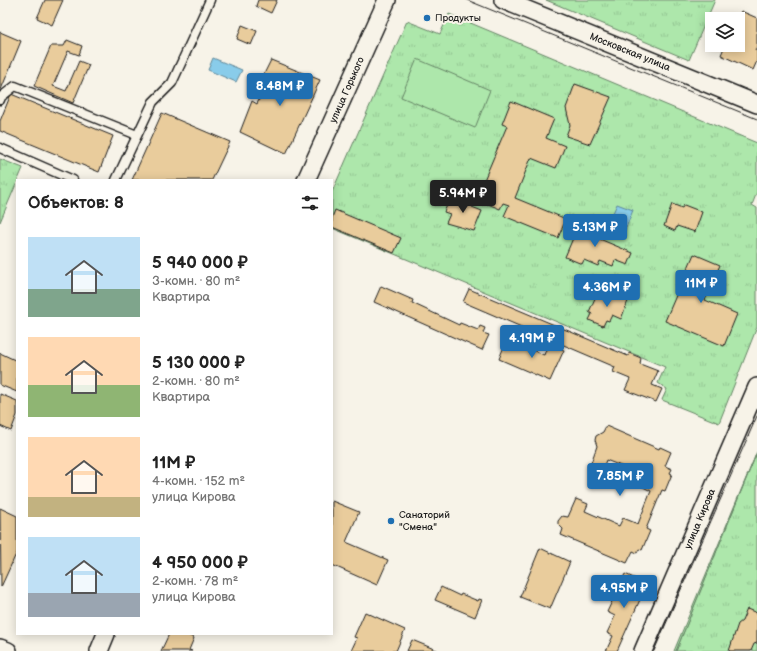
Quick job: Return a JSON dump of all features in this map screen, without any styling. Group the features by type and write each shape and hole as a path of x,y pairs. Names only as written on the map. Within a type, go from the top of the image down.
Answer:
{"street":[{"name":"улица Горького","path":"306,179 387,0"},
{"name":"Московская улица","path":"503,0 757,104"},
{"name":"улица Кирова","path":"643,651 757,387"},
{"path":"99,651 106,635"},
{"path":"0,648 8,651"}],"lane":[{"path":"116,179 153,102 172,83 210,0"},
{"path":"0,100 15,86 137,135"},
{"path":"0,148 71,179"}],"green space":[{"path":"546,0 715,0 710,12 705,12 705,23 689,60"},
{"path":"449,14 757,143 757,192 752,205 757,208 757,327 719,423 662,400 667,389 658,383 665,367 333,228 333,190 407,21 440,34"},
{"path":"417,59 490,90 475,128 401,97"},
{"path":"0,159 23,168 18,179 16,179 16,184 0,222"},
{"path":"757,452 757,651 676,651"},
{"path":"757,452 676,651 674,651"}],"water":[{"path":"213,58 242,70 236,82 208,70"},
{"path":"617,204 633,210 622,238 605,231"}],"building":[{"path":"45,0 63,0 52,25 37,18"},
{"path":"258,0 277,0 271,13 256,6"},
{"path":"745,13 757,18 757,46 755,50 757,51 757,61 753,70 721,55 722,52 745,52"},
{"path":"242,25 257,31 251,45 237,39"},
{"path":"0,32 21,41 0,92"},
{"path":"67,40 82,46 79,55 68,51 53,86 66,91 79,61 89,65 73,103 34,86 51,46 64,46"},
{"path":"271,60 320,80 286,154 240,132 252,101 257,104 269,78 263,76"},
{"path":"575,84 611,97 590,144 566,136 570,125 566,108"},
{"path":"11,94 113,136 99,172 0,131 0,121"},
{"path":"511,101 554,119 546,138 565,146 556,168 531,158 515,198 566,219 558,238 504,216 509,205 503,203 500,209 476,199 507,126 502,124"},
{"path":"162,113 230,142 212,179 132,179"},
{"path":"458,196 474,202 472,207 482,211 474,231 446,223 450,214 444,212 449,201 455,204"},
{"path":"672,204 682,208 684,205 702,212 695,232 677,226 675,231 664,226"},
{"path":"335,210 401,238 394,253 333,227 333,215"},
{"path":"584,218 595,223 590,235 633,253 628,265 615,260 613,266 600,261 598,266 584,260 582,264 565,257 576,231 579,231"},
{"path":"694,254 720,265 705,300 737,314 724,346 665,321"},
{"path":"381,286 413,300 412,303 459,325 460,323 478,330 480,326 485,328 483,333 489,335 482,350 374,302"},
{"path":"469,289 628,356 629,353 641,358 640,364 658,371 652,385 662,389 656,402 625,390 630,379 613,372 615,367 463,302"},
{"path":"599,289 628,301 621,319 612,315 609,321 606,320 603,326 589,320 592,314 589,312"},
{"path":"507,339 544,355 548,344 564,350 550,381 499,359"},
{"path":"0,353 16,361 16,392 0,385"},
{"path":"0,394 16,401 16,418 11,431 0,426"},
{"path":"606,426 659,449 660,447 671,452 665,466 672,469 670,473 672,474 665,491 662,490 646,529 650,531 642,550 639,549 637,553 633,551 627,563 561,535 563,529 558,524 558,521 562,516 568,517 576,499 588,504 585,511 619,526 623,518 638,524 651,491 637,484 641,474 606,460 603,468 591,463 597,446 595,440 596,436 603,432"},
{"path":"333,501 359,512 346,542 388,560 377,585 333,565"},
{"path":"0,508 16,516 16,554 1,587"},
{"path":"540,548 570,562 550,609 520,597"},
{"path":"625,574 647,584 617,651 606,651 613,636 607,633 615,616 607,612"},
{"path":"441,587 460,596 461,594 478,601 479,599 482,600 475,617 435,600"},
{"path":"747,609 757,613 757,643 754,644 751,651 729,651 738,624 742,621"},
{"path":"365,612 405,630 396,651 351,651 357,638 354,637"},
{"path":"169,635 188,635 194,638 189,650 192,651 161,651"},
{"path":"412,640 439,651 407,651"}],"tram line":[{"path":"467,0 757,119"},
{"path":"654,651 757,416"}],"place":[{"name":"Продукты","path":"427,18"},
{"name":"Санаторий \"Смена\"","path":"391,521"}]}
